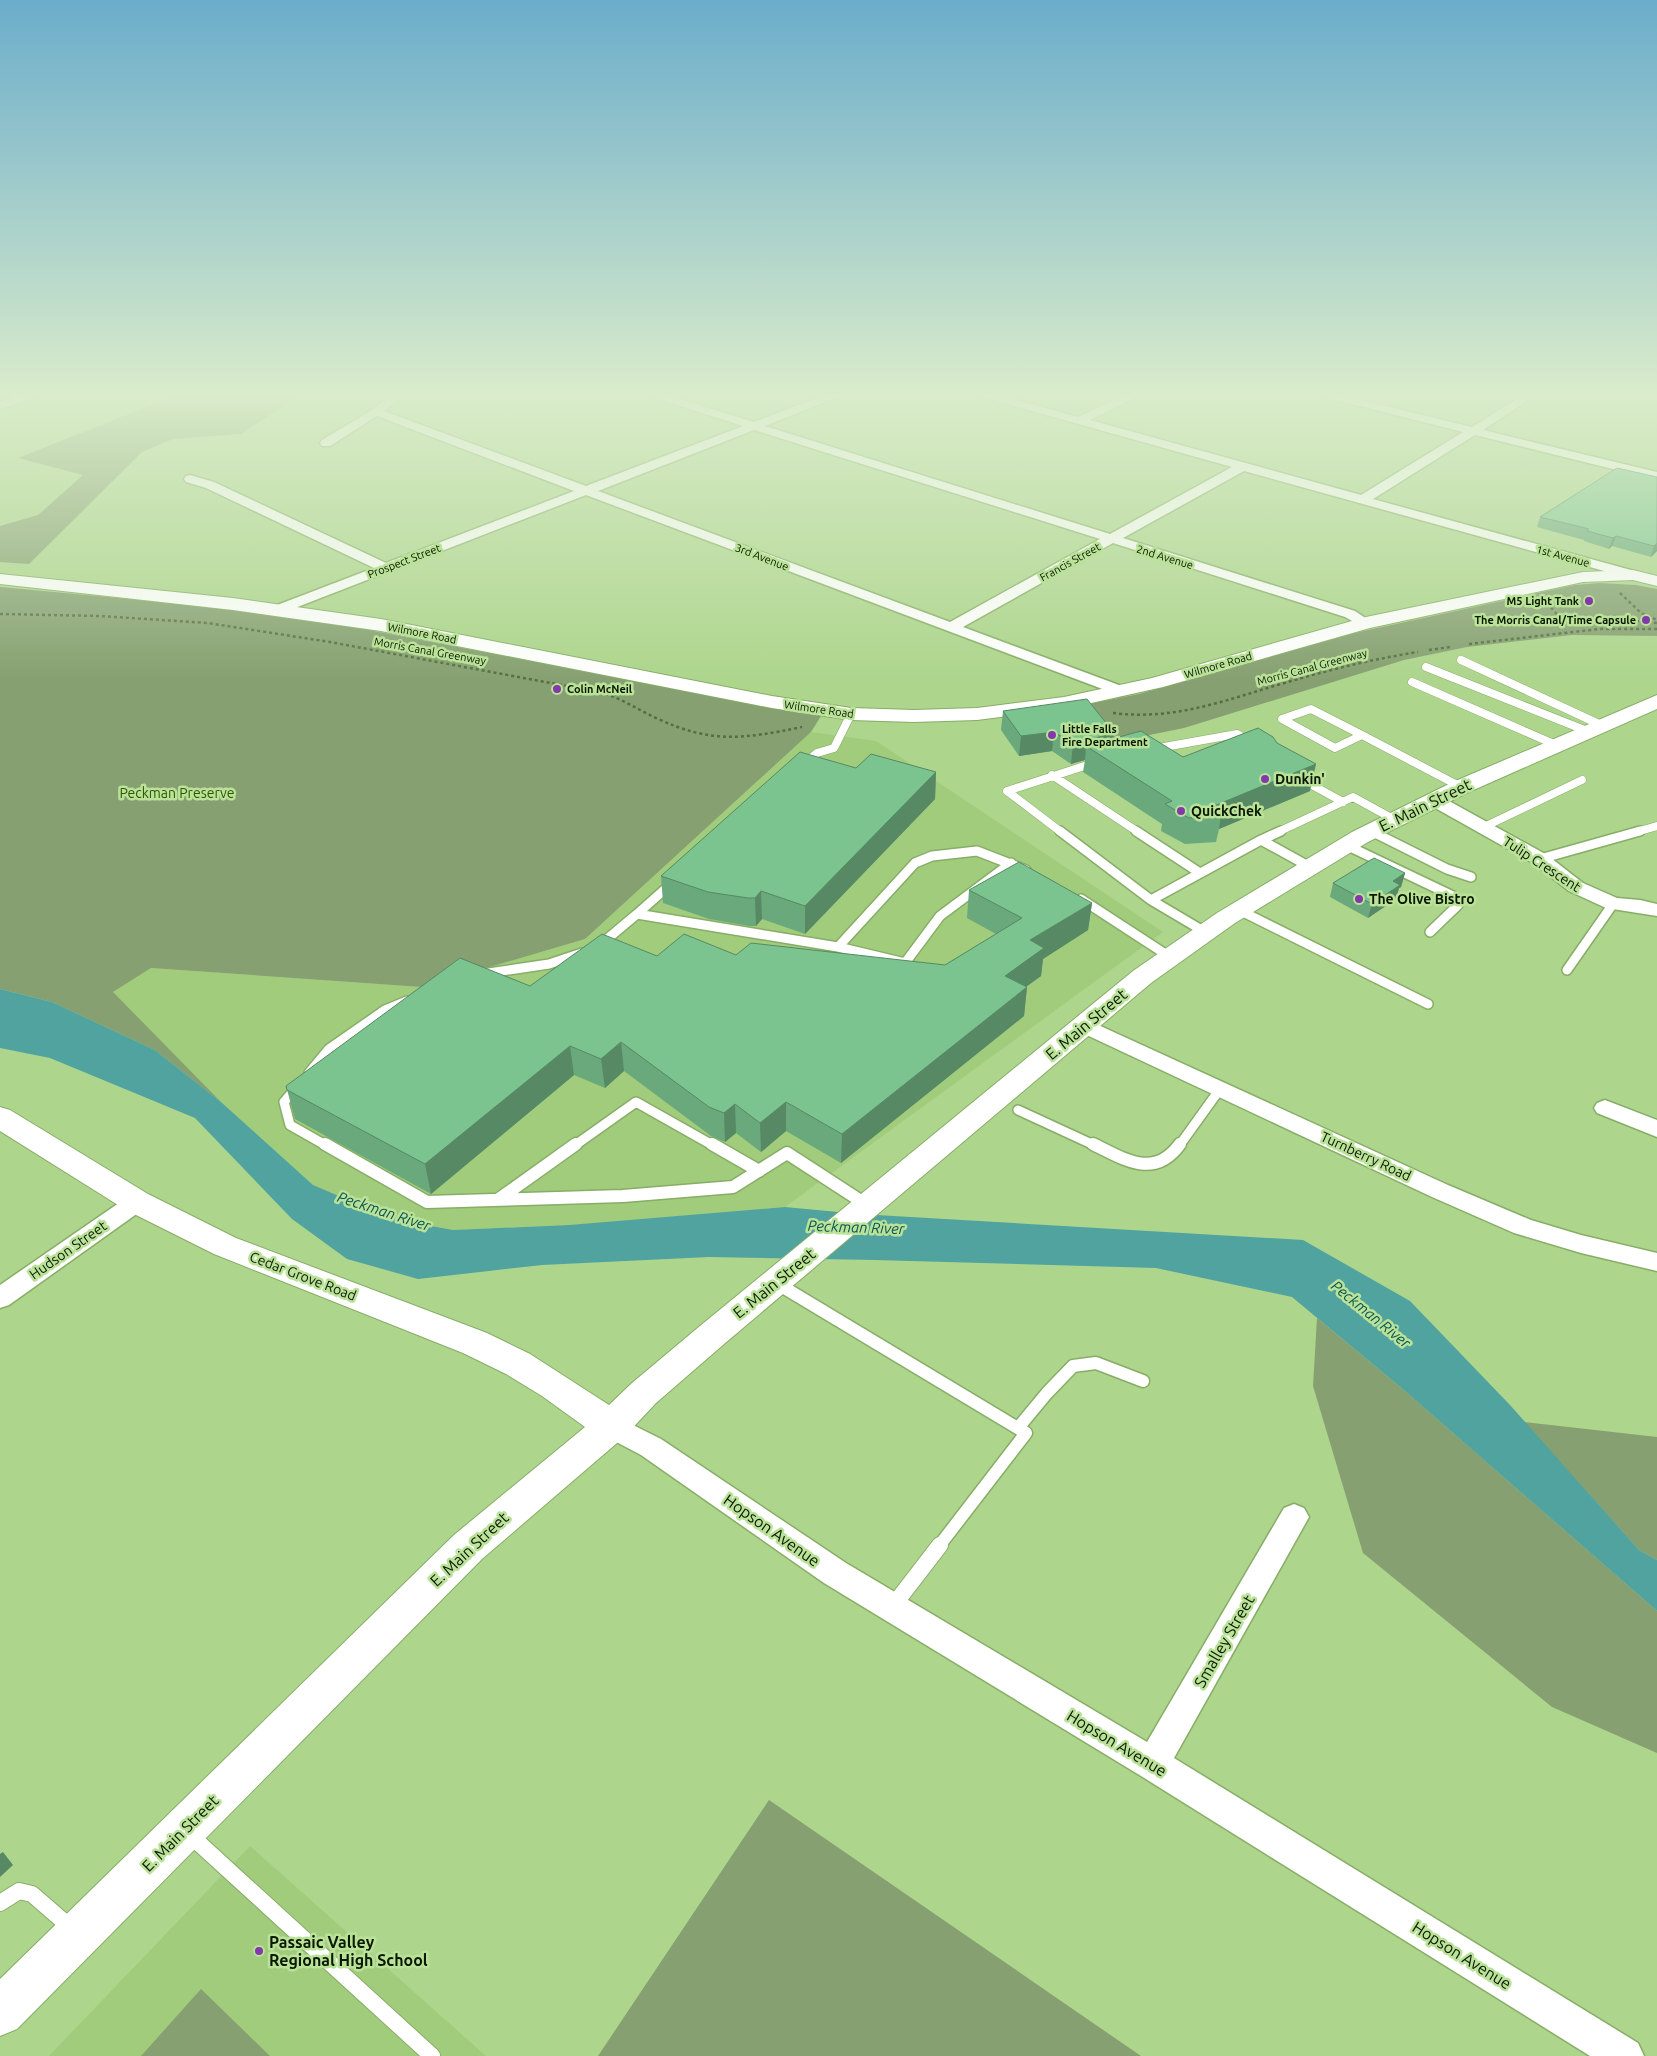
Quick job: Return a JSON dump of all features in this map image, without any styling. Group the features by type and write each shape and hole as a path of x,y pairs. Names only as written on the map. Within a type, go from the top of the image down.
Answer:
{"street":[{"path":"216,489 385,568"},
{"name":"3rd Avenue","path":"584,489 1121,691"},
{"name":"2nd Avenue","path":"953,489 1350,614 1366,623"},
{"name":"Francis Street","path":"950,628 1202,489"},
{"name":"1st Avenue","path":"1321,489 1657,581"},
{"path":"1362,500 1379,489"},
{"name":"Prospect Street","path":"277,610 587,490"},
{"name":"Wilmore Road","path":"0,580 277,610 382,625 849,718 978,714 1064,704 1121,691 1366,623 1583,577 1633,575"},
{"name":"E. Main Street","path":"0,2012 468,1547 611,1426 644,1393 775,1282 867,1208 1142,977 1239,910 1371,831 1461,787 1657,702"},
{"name":"Tulip Crescent","path":"1434,800 1540,859 1576,887 1613,904 1640,906 1657,910"},
{"name":"Turnberry Road","path":"1084,1025 1440,1191 1523,1227 1581,1244 1657,1262"},
{"path":"1606,1108 1657,1129"},
{"name":"Cedar Grove Road","path":"0,1117 137,1202 225,1246 475,1343 518,1364 554,1386 611,1426"},
{"name":"Hudson Street","path":"0,1298 137,1202"},
{"name":"Hopson Avenue","path":"611,1426 651,1447 835,1574 1153,1764 1625,2056"},
{"name":"Smalley Street","path":"1153,1764 1294,1517"}],"lane":[{"path":"1461,660 1594,728"},
{"path":"1426,668 1594,728"},
{"path":"1412,682 1556,745"},
{"path":"1363,735 1335,748 1282,719 1311,709 1363,735 1461,787"},
{"path":"797,769 817,753 834,748 849,718"},
{"path":"1144,751 1237,734 1258,746"},
{"path":"1107,760 1052,775 1006,791 1151,900 1205,932"},
{"path":"1291,773 1343,802"},
{"path":"1052,775 1200,873"},
{"path":"1484,827 1582,780"},
{"path":"1151,900 1261,840 1353,797 1394,820"},
{"path":"1540,859 1657,826"},
{"path":"1371,831 1447,869 1471,877"},
{"path":"1261,840 1310,867"},
{"path":"1346,845 1456,896 1458,905 1430,932"},
{"path":"838,947 915,863 932,856 977,851 1032,872"},
{"path":"637,914 838,947 905,963 940,916 1011,863"},
{"path":"473,976 511,968 549,964 598,947 681,874"},
{"path":"1072,892 1170,957"},
{"path":"1567,970 1613,904"},
{"path":"1239,910 1428,1004"},
{"path":"416,997 385,1010 329,1049 284,1102 290,1125 427,1202 623,1196 733,1187 788,1153 867,1208"},
{"path":"1018,1110 1133,1163 1150,1165 1161,1163 1172,1155 1220,1089"},
{"path":"499,1199 636,1102 759,1171"},
{"path":"775,1282 1026,1433 892,1608"},
{"path":"1018,1428 1047,1393 1073,1366 1096,1363 1143,1381"},
{"path":"183,1830 432,2056"},
{"path":"0,1903 19,1891 32,1894 78,1934"}],"path":[{"path":"1614,589 1641,613 1657,622"},
{"name":"Morris Canal Greenway","path":"0,614 100,616 208,623 330,642 584,689 612,697 635,710 680,728 724,738 758,737 849,718"},
{"path":"1534,619 1657,622"},
{"path":"1462,645 1599,629 1657,629"},
{"name":"Morris Canal Greenway","path":"1113,713 1131,716 1172,715 1355,662 1453,646"}],"shaded area":[{"path":"811,732 876,741 1163,932 785,1207 569,1225 453,1230 393,1219 313,1185 221,1102 112,993 151,968 422,987 585,939"},
{"name":"Passaic Valley Regional High School","path":"250,1846 486,2056 49,2056"}],"green space":[{"path":"67,489 105,489 29,564 0,562 0,526 38,515"},
{"path":"1600,583 1636,585 1657,589 1657,636 1572,635 1467,647 1404,660 1184,728 1105,744 1073,707 1139,694 1350,634 1575,585"},
{"name":"Peckman Preserve","path":"0,587 216,607 358,628 821,716 811,732 585,939 422,987 151,968 113,992 221,1102 155,1050 52,1002 0,989"},
{"path":"1317,1318 1405,1391 1657,1611 1657,1753 1552,1707 1363,1553 1313,1386"},
{"path":"1524,1422 1657,1437 1657,1560 1639,1550"},
{"path":"769,1800 1141,2056 598,2056"},
{"path":"201,1989 270,2056 141,2056"}],"water":[{"name":"Peckman River","path":"0,989 52,1002 155,1050 221,1102 313,1185 393,1219 453,1230 569,1225 785,1207 859,1214 1303,1240 1410,1301 1510,1405 1639,1550 1657,1560 1657,1611 1405,1391 1292,1297 1156,1268 875,1260 709,1257 542,1265 418,1279 347,1259 292,1219 195,1118 50,1058 0,1048"}],"building":[{"path":"1584,489 1657,489 1657,543 1654,546 1616,536 1613,538 1587,531 1589,529 1540,517"},
{"path":"1087,699 1114,733 1073,744 1054,732 1021,736 1003,711"},
{"path":"1258,728 1273,737 1277,743 1316,764 1209,808 1221,815 1189,818 1165,804 1172,801 1086,746 1141,731 1183,757"},
{"path":"800,752 856,768 871,754 936,772 805,906 761,891 755,898 708,892 661,876"},
{"path":"1374,858 1405,873 1393,881 1400,885 1372,904 1333,883"},
{"path":"1019,862 1092,903 1030,940 1044,948 1005,976 1027,987 842,1134 786,1102 760,1123 735,1104 724,1113 709,1107 621,1042 601,1059 570,1046 425,1164 287,1090 286,1086 460,958 530,986 602,934 657,956 684,934 736,955 751,943 945,965 1022,918 969,890"}],"place":[{"name":"M5 Light Tank","path":"1589,601"},
{"name":"The Morris Canal/Time Capsule","path":"1646,620"},
{"name":"Colin McNeil","path":"557,689"},
{"name":"Little Falls Fire Department","path":"1052,735"},
{"name":"Dunkin'","path":"1265,779"},
{"name":"QuickChek","path":"1181,811"},
{"name":"The Olive Bistro","path":"1359,899"},
{"name":"Passaic Valley Regional High School","path":"259,1951"}]}
